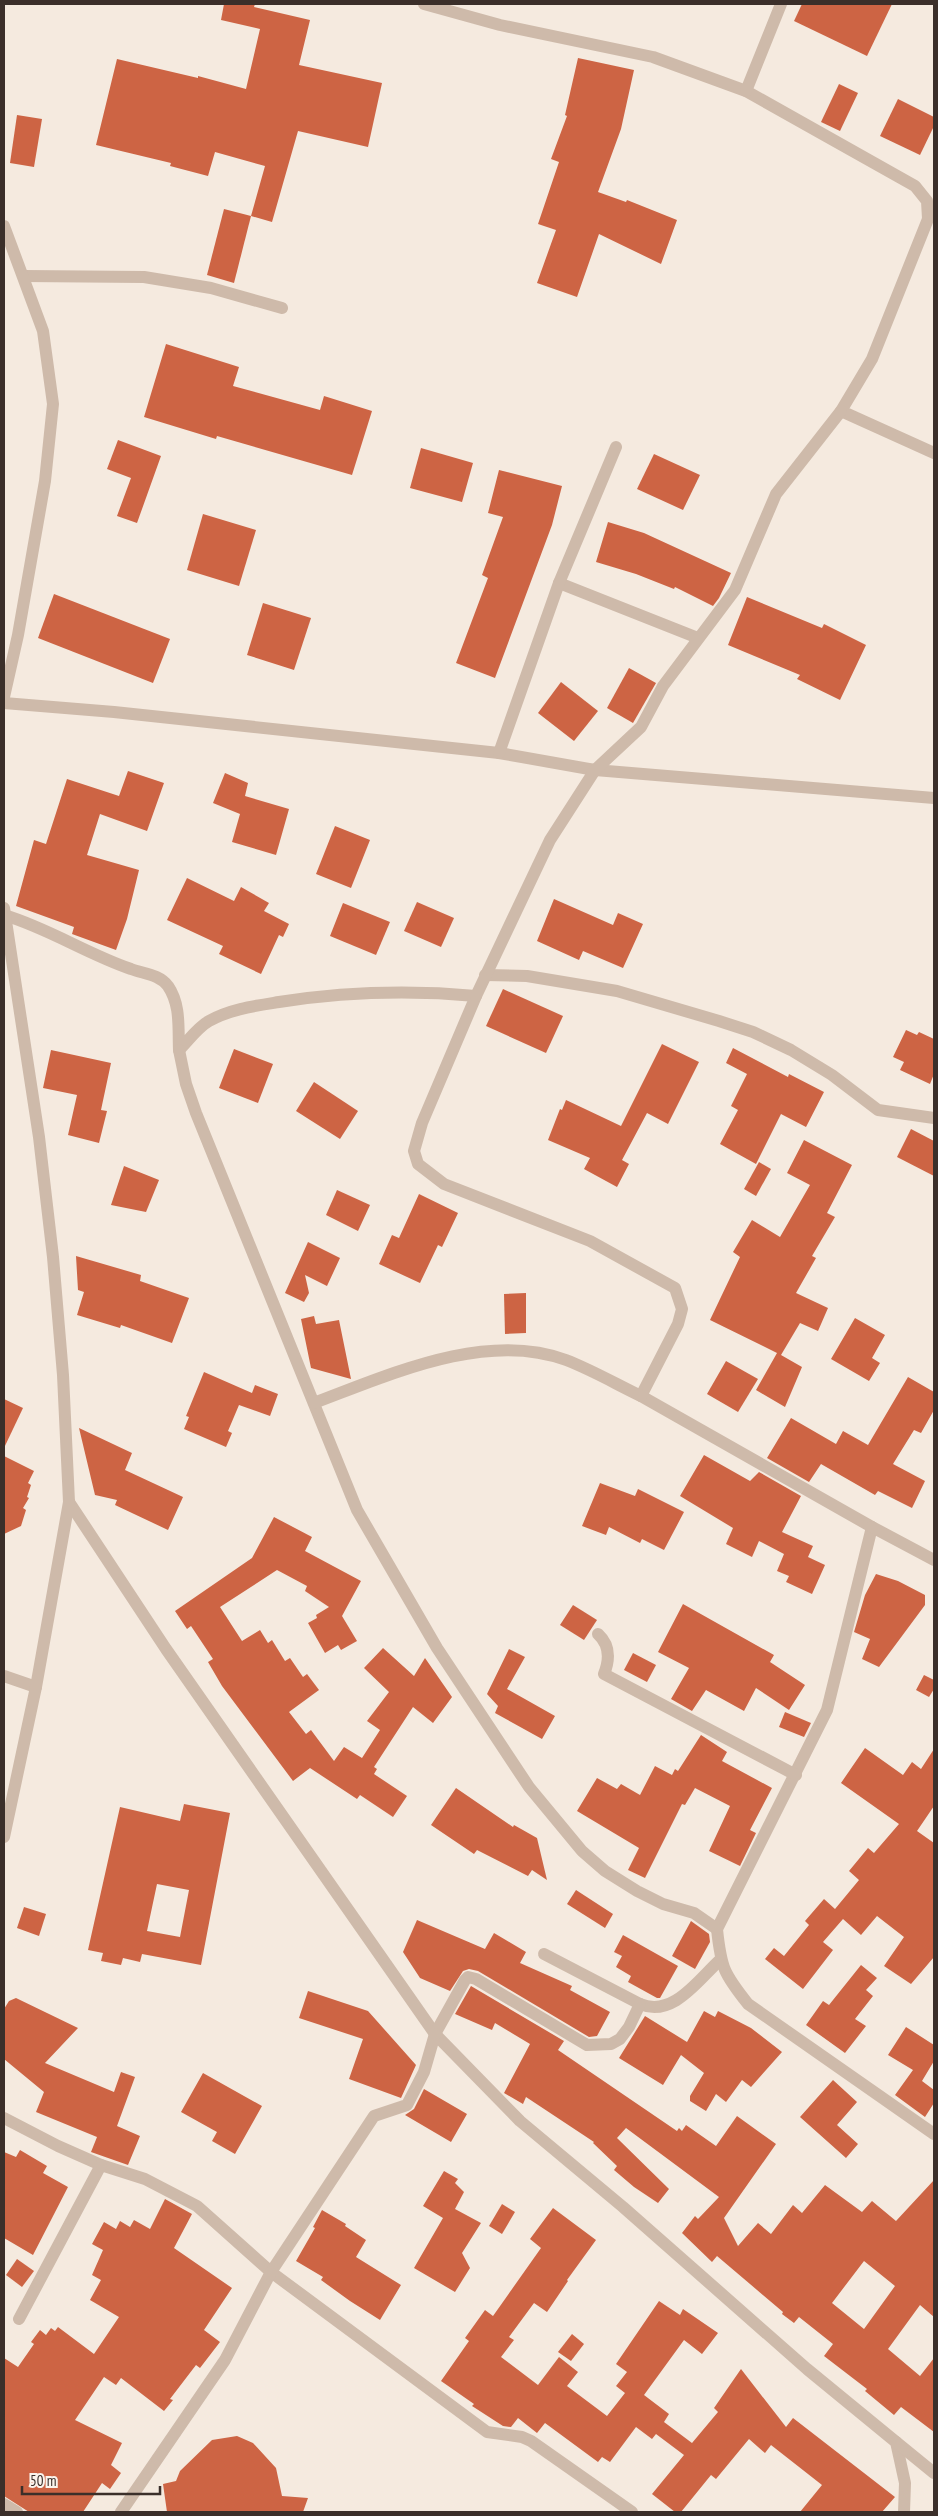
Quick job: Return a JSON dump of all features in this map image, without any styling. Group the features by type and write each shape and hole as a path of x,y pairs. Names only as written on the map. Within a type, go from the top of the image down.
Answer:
{"street":[{"path":"424,4 500,25 653,57 746,90 915,186 927,201 928,219 872,358 841,412 776,494 735,590 663,686 641,727 595,770 550,840 485,975 422,1123 414,1151 418,1164 444,1184 590,1241 675,1288 682,1309 678,1324 641,1396"},
{"path":"746,90 781,4"},
{"path":"4,226 43,331 53,404 45,482 18,635 4,697"},
{"path":"24,276 86,275 144,277 211,288 282,308"},
{"path":"841,412 934,454"},
{"path":"499,753 559,583 616,447"},
{"path":"559,583 698,638"},
{"path":"4,703 114,712 499,753 595,770 934,798"},
{"path":"4,912 113,962 157,977 167,984 177,1006 179,1050 186,1084 196,1113 357,1510 437,1648 529,1787 582,1851 605,1870 663,1904 694,1913 718,1929"},
{"path":"4,912 39,1137 53,1257 63,1375 69,1502 36,1687 4,1838"},
{"path":"485,975 527,976 617,991 719,1021 753,1032 791,1050 832,1075 878,1110 934,1118"},
{"path":"179,1050 207,1022 225,1013 245,1007 344,995 404,992 476,996"},
{"path":"314,1404 435,1360 478,1351 512,1350 565,1360 641,1396 934,1560"},
{"path":"69,1502 166,1649 435,2034 520,2121 623,2207 808,2370 934,2473"},
{"path":"872,1527 827,1710 718,1929 720,1960 729,1981 748,2004 934,2134"},
{"path":"598,1634 605,1641 607,1648 609,1662 604,1674 796,1775"},
{"path":"4,1676 36,1687"},
{"path":"544,1954 640,2004 655,2009 673,2004 720,1960"},
{"path":"121,2512 225,2360 271,2272 374,2116 407,2105 424,2072 435,2034 468,1977 476,1979 587,2045 611,2044 620,2039 629,2027 640,2004"},
{"path":"4,2118 58,2146 101,2165 145,2179 197,2206 271,2272 487,2432 522,2437 531,2441 632,2512"},
{"path":"19,2318 101,2165"},
{"path":"896,2442 905,2482 904,2512"},
{"path":"4,2504 16,2512"}],"building":[{"path":"224,4 255,4 254,7 310,20 299,65 382,83 368,147 298,131 272,222 251,216 265,166 215,152 208,176 170,166 171,163 96,145 117,59 198,78 198,76 246,89 260,29 221,20"},
{"path":"802,4 892,4 867,56 794,21"},
{"path":"578,58 634,70 621,129 598,192 626,202 627,200 677,220 661,264 599,234 577,297 537,283 556,230 538,224 559,162 551,159 567,116 565,115"},
{"path":"839,84 858,93 840,131 821,122"},
{"path":"898,99 934,117 934,126 920,155 880,136"},
{"path":"17,115 42,119 34,167 10,163"},
{"path":"224,209 251,216 234,283 207,275"},
{"path":"166,344 239,367 233,386 320,410 324,396 372,411 352,475 217,436 216,439 144,417"},
{"path":"118,440 161,456 137,523 117,516 131,478 107,469"},
{"path":"421,448 473,463 462,502 410,488"},
{"path":"654,454 700,475 683,510 637,489"},
{"path":"499,470 562,486 552,525 495,678 456,663 488,578 482,575 503,517 488,513"},
{"path":"203,514 256,530 239,586 187,570"},
{"path":"608,522 644,533 731,573 719,598 713,606 675,587 674,589 636,574 596,562"},
{"path":"54,594 170,639 153,683 38,638"},
{"path":"747,597 822,628 824,624 866,645 840,700 797,679 800,675 728,645"},
{"path":"263,603 311,618 294,670 247,655"},
{"path":"629,668 656,683 633,723 607,708"},
{"path":"561,682 598,711 574,741 538,713"},
{"path":"128,771 164,783 147,831 100,814 87,855 139,870 127,919 116,950 72,934 74,927 16,906 34,840 46,844 67,779 119,796"},
{"path":"225,773 248,783 245,796 289,809 276,855 232,842 240,814 213,803"},
{"path":"335,826 370,840 351,888 316,874"},
{"path":"187,878 234,901 241,887 269,903 264,911 289,924 283,937 279,935 261,974 219,954 223,946 167,920"},
{"path":"554,899 613,925 618,913 643,924 623,968 583,951 579,960 537,941"},
{"path":"417,902 454,918 441,947 404,931"},
{"path":"343,903 390,922 376,955 330,936"},
{"path":"503,989 563,1016 546,1053 486,1026"},
{"path":"906,1030 917,1035 919,1032 934,1039 934,1074 930,1084 900,1070 904,1062 893,1057"},
{"path":"662,1044 699,1062 668,1124 647,1113 622,1160 629,1164 617,1187 584,1169 590,1158 548,1140 560,1109 562,1110 566,1100 621,1126"},
{"path":"733,1048 788,1077 789,1074 824,1092 806,1127 781,1114 756,1164 720,1144 738,1110 731,1106 747,1074 726,1063"},
{"path":"234,1049 273,1064 258,1103 219,1088"},
{"path":"51,1050 111,1063 101,1110 107,1111 99,1143 68,1135 77,1095 43,1088"},
{"path":"314,1082 358,1111 340,1139 296,1111"},
{"path":"911,1129 934,1141 934,1176 897,1157"},
{"path":"804,1140 852,1165 827,1213 835,1217 812,1256 816,1258 796,1293 828,1308 818,1331 800,1323 781,1355 802,1367 785,1407 756,1390 777,1353 710,1320 740,1257 733,1252 752,1220 780,1237 810,1185 787,1173"},
{"path":"759,1162 771,1169 756,1196 744,1189"},
{"path":"124,1166 159,1180 146,1212 111,1205"},
{"path":"337,1190 370,1205 358,1231 326,1215"},
{"path":"419,1194 458,1213 442,1247 438,1245 420,1283 379,1264 392,1235 399,1238"},
{"path":"308,1242 340,1258 327,1286 305,1275 309,1293 304,1302 285,1293"},
{"path":"76,1256 141,1275 140,1281 189,1298 172,1343 121,1325 120,1328 77,1315 84,1292 78,1290"},
{"path":"526,1293 526,1333 505,1334 504,1294"},
{"path":"314,1316 316,1324 339,1320 351,1379 311,1368 301,1319"},
{"path":"855,1318 885,1335 872,1358 880,1363 869,1381 831,1359"},
{"path":"726,1361 758,1379 738,1412 707,1394"},
{"path":"204,1372 252,1393 255,1385 278,1394 270,1416 239,1405 228,1431 232,1433 226,1447 184,1429 189,1417 186,1416"},
{"path":"908,1377 934,1392 934,1410 921,1433 914,1430 893,1464 925,1481 912,1508 878,1491 875,1495 821,1464 809,1482 767,1458 791,1418 836,1444 843,1431 868,1445"},
{"path":"4,1399 23,1408 4,1448"},
{"path":"79,1428 132,1453 125,1470 183,1497 168,1530 115,1505 117,1500 95,1495"},
{"path":"704,1455 750,1481 759,1472 801,1496 782,1532 813,1546 808,1557 825,1565 812,1594 786,1582 789,1576 777,1571 784,1554 759,1541 752,1557 726,1544 733,1528 680,1496"},
{"path":"4,1456 34,1471 28,1483 31,1485 27,1497 29,1498 23,1508 26,1510 21,1526 4,1534"},
{"path":"600,1483 635,1496 638,1489 684,1512 664,1550 642,1539 640,1543 609,1527 606,1535 582,1526"},
{"path":"274,1517 312,1537 305,1551 361,1581 342,1616 357,1641 341,1650 338,1645 325,1653 308,1623 317,1618 316,1615 329,1607 305,1591 307,1586 277,1570 220,1607 242,1641 260,1630 268,1643 272,1640 285,1661 290,1658 303,1677 307,1674 319,1690 289,1712 306,1734 311,1730 334,1761 344,1747 362,1758 380,1730 367,1721 389,1692 364,1668 383,1648 414,1676 425,1658 452,1697 433,1723 413,1707 374,1767 377,1769 374,1774 407,1796 393,1817 360,1795 357,1799 310,1768 293,1781 222,1686 208,1662 213,1659 191,1626 187,1629 175,1611 252,1558"},
{"path":"876,1574 898,1581 925,1595 925,1605 879,1667 862,1659 870,1639 854,1632 865,1595"},
{"path":"683,1604 774,1655 770,1662 805,1685 789,1710 756,1688 744,1711 706,1690 692,1711 671,1699 689,1668 658,1652"},
{"path":"573,1605 597,1620 584,1640 560,1625"},
{"path":"509,1649 525,1657 507,1689 555,1716 542,1739 495,1713 498,1706 487,1694"},
{"path":"633,1653 656,1665 647,1682 624,1670"},
{"path":"924,1675 934,1680 934,1689 929,1697 916,1690"},
{"path":"785,1712 811,1723 804,1737 779,1727"},
{"path":"701,1735 727,1752 722,1761 772,1788 750,1830 756,1833 740,1866 709,1851 730,1806 695,1788 685,1805 682,1804 645,1878 628,1870 639,1848 577,1811 597,1778 617,1789 621,1784 640,1795 655,1766 672,1775 675,1769 678,1771"},
{"path":"865,1748 903,1775 912,1762 921,1769 934,1749 934,1806 917,1831 934,1843 934,1957 911,1984 884,1966 904,1937 877,1916 861,1935 843,1919 823,1942 833,1950 803,1989 765,1959 774,1948 784,1956 809,1925 805,1921 824,1899 835,1909 859,1880 849,1871 868,1848 874,1853 899,1824 841,1783"},
{"path":"456,1788 513,1827 514,1825 537,1838 547,1880 532,1870 528,1876 477,1850 474,1854 431,1825"},
{"path":"184,1804 230,1813 201,1965 142,1954 140,1962 123,1958 121,1965 101,1961 103,1953 88,1950 120,1807 180,1821","holes":["157,1884 189,1890 180,1937 147,1931"]},
{"path":"576,1890 613,1914 605,1928 567,1904"},
{"path":"24,1907 46,1914 39,1936 17,1928"},
{"path":"417,1920 485,1949 494,1933 526,1952 520,1963 572,1986 570,1990 610,2012 597,2036 589,2037 478,1971 469,1969 463,1971 450,1991 420,1978 403,1952"},
{"path":"691,1921 709,1934 710,1942 695,1969 672,1956"},
{"path":"623,1935 678,1966 660,1998 628,1982 631,1976 616,1967 622,1956 614,1952"},
{"path":"861,1965 877,1978 866,1990 873,1996 855,2019 866,2026 845,2053 806,2025 823,2001 829,2005"},
{"path":"471,1986 564,2041 558,2050 677,2131 679,2128 682,2131 686,2125 716,2146 737,2116 776,2144 724,2218 738,2246 758,2223 771,2234 793,2205 802,2213 825,2185 862,2212 872,2201 896,2221 934,2180 934,2317 920,2305 888,2349 920,2376 934,2358 934,2432 901,2407 894,2415 865,2391 867,2389 824,2356 833,2344 799,2317 794,2323 717,2256 712,2262 682,2233 695,2216 698,2219 719,2197 626,2128 617,2138 669,2189 658,2203 634,2187 614,2170 617,2166 594,2142 526,2097 523,2104 504,2093 530,2044 495,2023 492,2030 455,2014","holes":["864,2261 895,2286 864,2329 832,2303"]},
{"path":"308,1991 368,2011 416,2065 401,2098 349,2079 363,2039 299,2018"},
{"path":"16,1998 78,2028 45,2063 114,2092 121,2072 135,2077 117,2126 140,2136 128,2165 91,2152 97,2137 36,2112 44,2092 4,2059 4,2009 9,2001"},
{"path":"704,2011 715,2017 718,2011 751,2028 782,2052 751,2087 742,2080 726,2102 716,2094 706,2111 690,2101 690,2096 704,2073 681,2055 663,2085 619,2058 645,2016 687,2042"},
{"path":"906,2027 934,2045 934,2061 922,2081 934,2090 934,2103 925,2117 895,2095 913,2070 888,2055"},
{"path":"203,2073 262,2106 235,2154 212,2141 217,2132 181,2112"},
{"path":"833,2080 857,2102 837,2125 858,2144 846,2158 800,2117"},
{"path":"424,2089 467,2114 451,2142 405,2115 414,2109"},
{"path":"20,2150 47,2166 43,2173 68,2187 33,2255 4,2238 4,2152 16,2157"},
{"path":"444,2171 458,2179 455,2183 464,2192 455,2209 481,2223 462,2253 470,2268 455,2292 414,2268 443,2218 423,2206"},
{"path":"165,2199 192,2214 174,2248 232,2288 204,2330 220,2342 200,2368 196,2365 170,2399 173,2400 164,2411 121,2378 116,2385 104,2377 75,2420 122,2443 111,2465 121,2473 110,2489 102,2483 83,2512 29,2512 4,2496 4,2358 18,2367 34,2344 31,2342 40,2330 46,2335 51,2328 55,2331 58,2327 94,2354 119,2317 90,2300 101,2280 92,2275 103,2250 92,2244 104,2222 116,2229 120,2221 130,2227 134,2220 150,2229"},
{"path":"502,2204 515,2212 502,2234 489,2226"},
{"path":"553,2208 596,2240 547,2312 534,2303 509,2337 514,2340 501,2357 538,2385 559,2357 578,2372 567,2386 607,2416 625,2393 616,2386 627,2372 616,2364 659,2301 680,2315 683,2309 718,2333 702,2354 684,2340 644,2395 669,2414 664,2422 692,2443 718,2412 714,2408 741,2369 786,2427 793,2418 895,2497 882,2512 800,2512 822,2485 771,2445 765,2453 749,2439 716,2479 711,2475 681,2512 675,2512 652,2494 684,2455 656,2434 652,2439 636,2427 610,2462 602,2457 598,2462 545,2423 537,2433 518,2418 511,2427 503,2426 472,2406 474,2404 441,2381 469,2341 465,2338 485,2310 493,2316 541,2248 530,2239"},
{"path":"322,2210 346,2224 345,2226 366,2240 356,2257 401,2285 380,2320 321,2280 323,2277 296,2261 315,2228 313,2227"},
{"path":"17,2259 34,2271 22,2287 6,2275"},
{"path":"572,2334 584,2344 571,2361 558,2352"},
{"path":"237,2436 253,2443 276,2468 282,2496 308,2498 303,2512 167,2512 163,2484 176,2481 180,2471 212,2440"}]}
